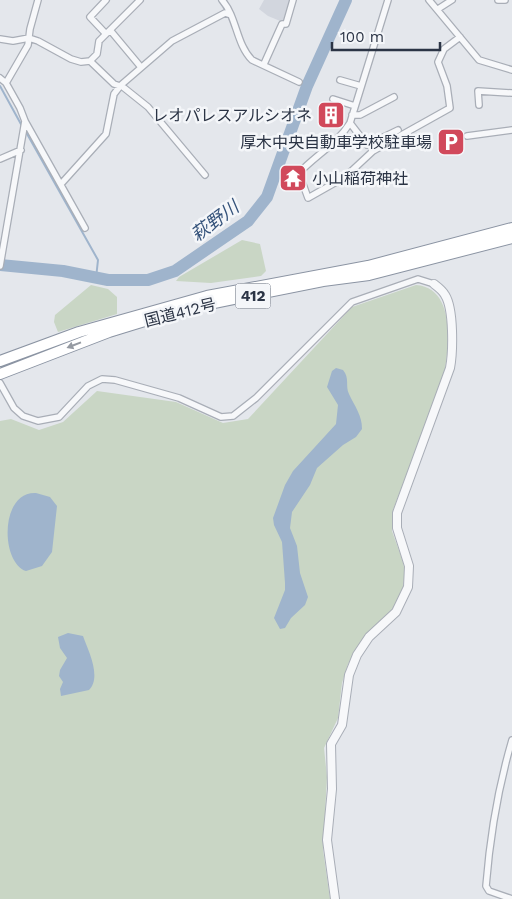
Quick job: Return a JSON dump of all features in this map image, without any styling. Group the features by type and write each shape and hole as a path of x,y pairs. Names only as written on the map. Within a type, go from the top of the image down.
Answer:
{"highway":[{"name":"国道412号","path":"0,361 79,332 198,298 368,266 512,228"},
{"name":"国道412号","path":"0,374 108,332 148,320 209,304 323,281 369,275 512,238"}],"street":[{"path":"6,83 28,45 38,0"},
{"path":"106,0 90,17 108,32 140,66"},
{"path":"0,39 13,41 29,38 71,59 81,62 90,61 97,54 99,41 140,0"},
{"path":"222,0 231,15 247,55 252,60 299,82"},
{"path":"264,64 282,24 286,24 293,0"},
{"path":"388,0 350,123 341,138 319,154 299,173 308,198 345,176 373,151 450,110 447,86 438,62 444,49 460,38"},
{"path":"429,0 479,60 512,70"},
{"path":"438,10 452,0"},
{"path":"498,0 505,0"},
{"path":"61,184 106,134 114,94 140,66 172,41 193,28 226,13 231,15"},
{"path":"90,61 148,106 205,176"},
{"path":"0,78 6,83 85,228"},
{"path":"340,80 361,86"},
{"path":"479,104 478,91 512,93"},
{"path":"352,115 360,115 394,97"},
{"path":"333,99 356,106"},
{"path":"0,266 25,121"},
{"path":"350,123 367,146 383,136 398,130"},
{"path":"467,136 512,130"},
{"path":"0,159 21,150"},
{"path":"0,383 14,408 23,416 38,421 59,417 88,386 102,379 114,380 178,398 221,416 233,416 256,398 352,302 418,279 434,284 442,291 448,301 452,344 450,368 397,513 397,528 409,566 408,588 396,612 369,637 357,656 349,675 342,725 331,744 332,789 327,840 335,899"},
{"path":"512,740 499,786 486,886 490,891 512,899"}],"shaded area":[{"path":"264,0 291,0 285,23 268,16 259,9"}],"green space":[{"path":"242,240 260,244 266,271 261,276 211,283 176,281 179,277"},
{"path":"91,285 108,289 117,297 117,314 58,332 54,322 55,315"},
{"path":"416,285 429,289 438,296 444,307 448,335 446,363 444,375 393,510 392,531 405,572 402,593 391,611 363,638 348,664 342,683 338,718 324,748 327,777 323,850 330,899 0,899 0,421 11,419 39,430 63,422 97,391 176,402 223,423 248,419 352,307"}],"water":[{"path":"336,368 343,370 345,373 348,391 359,415 362,429 356,437 343,445 317,468 310,485 292,512 290,528 297,546 300,573 308,597 305,605 291,618 285,628 280,629 274,618 285,590 285,583 282,542 274,525 273,518 285,485 293,471 336,424 338,405 327,387 332,371"},
{"path":"36,493 50,497 57,506 52,552 42,566 26,571 17,565 12,555 8,542 8,528 10,514 16,503 24,495"},
{"path":"68,633 83,636 93,663 94,678 93,685 89,690 61,696 60,689 63,682 59,676 60,670 67,658 60,648 58,637"}],"waterway":[{"name":"萩野川","path":"0,265 63,271 108,280 148,280 175,271 248,221 267,197 307,86 346,0"},
{"path":"0,86 22,126"},
{"path":"26,132 98,260 96,278"}],"place":[{"name":"レオパレスアルシオネ","path":"331,115"},
{"name":"厚木中央自動車学校駐車場","path":"451,142"},
{"name":"小山稲荷神社","path":"293,178"}]}
